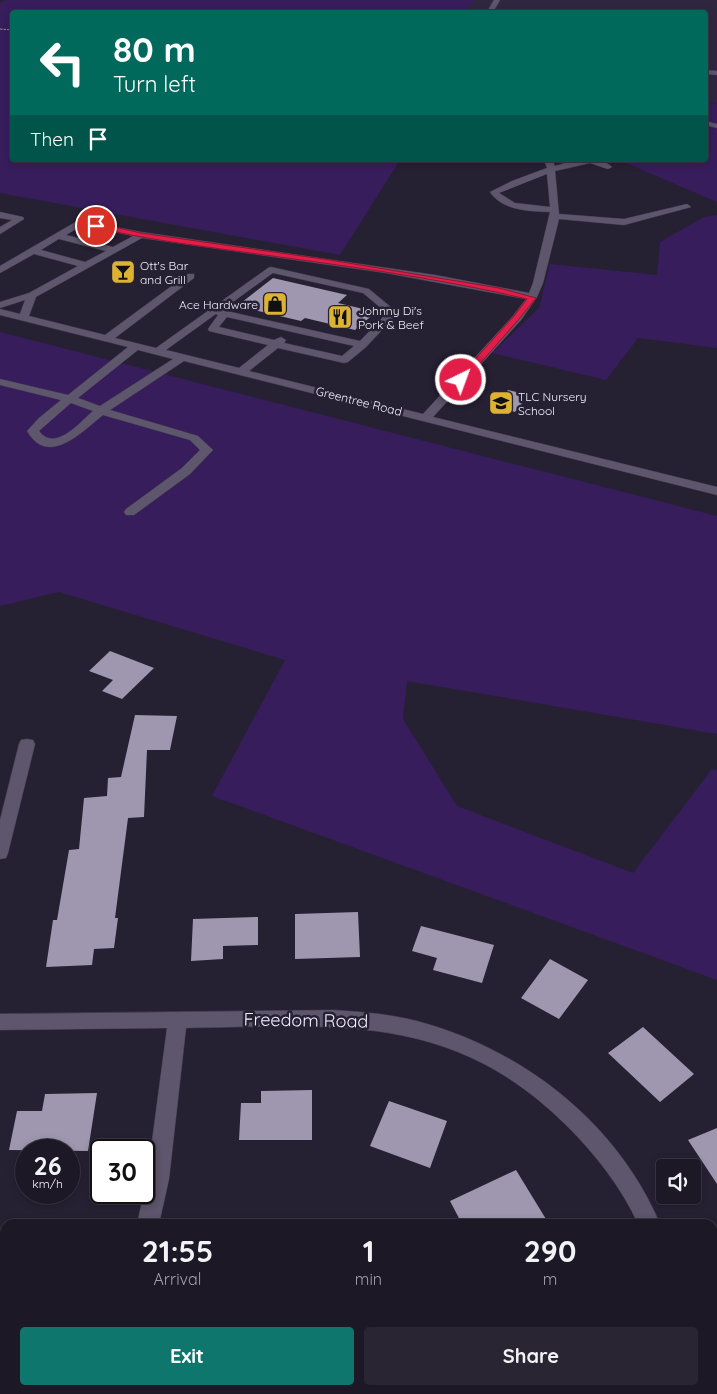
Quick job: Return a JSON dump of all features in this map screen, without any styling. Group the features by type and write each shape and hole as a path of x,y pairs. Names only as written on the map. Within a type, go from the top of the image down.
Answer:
{"street":[{"path":"426,418 517,318 532,298 538,283 555,213 549,162"},
{"path":"587,162 551,170 494,192 496,197 523,207 624,222 687,207"},
{"path":"594,162 608,167"},
{"path":"0,214 20,219 0,231"},
{"path":"0,270 82,222 141,236 330,262 499,290 532,298"},
{"path":"58,236 115,250"},
{"path":"0,305 32,295 141,236"},
{"path":"33,251 85,265"},
{"path":"158,351 220,312 271,270 366,291 393,313 344,360 213,329 220,312"},
{"path":"107,339 191,276"},
{"path":"23,318 32,295"},
{"name":"Greentree Road","path":"0,312 717,491"},
{"path":"220,312 362,344"},
{"path":"241,372 294,329"},
{"path":"136,346 35,427 36,437 42,441 54,443 66,439 101,410 183,357"},
{"path":"0,382 72,399 124,420 194,438 207,450 186,471 130,512"},
{"path":"0,853 27,744"},
{"name":"Freedom Road","path":"0,1022 361,1019 411,1028 477,1050 538,1085 572,1116 603,1150 646,1219"},
{"path":"149,1219 158,1179 177,1021"}],"shaded area":[{"path":"6,0 717,0 717,104 708,103 708,10 10,10 0,3"},
{"path":"6,0 474,0 467,10 10,10 10,162 399,162 340,255 0,193 0,3"},
{"path":"708,103 717,104 717,202 624,162 708,162"},
{"path":"717,215 717,348 638,338 606,380 492,353 539,308 550,264 657,275 660,242 704,217"},
{"path":"0,332 717,516 717,734 407,681 403,719 457,806 633,873 712,769 717,770 717,980 212,796 285,660 59,592 0,606"}],"building":[{"path":"273,278 347,295 338,303 376,312 355,330 305,318 301,321 237,306"},
{"path":"508,390 529,395 515,412 493,406"},
{"path":"110,651 154,668 122,699 102,691 113,680 89,671"},
{"path":"135,715 177,716 170,750 147,750 144,817 128,818 115,918 118,918 114,948 94,949 92,965 46,967 53,920 57,920 69,850 79,849 84,798 107,796 108,778 121,777"},
{"path":"358,912 360,957 295,959 295,914"},
{"path":"258,917 258,945 223,946 223,959 191,961 193,919"},
{"path":"421,926 494,945 482,983 433,970 437,958 412,951"},
{"path":"550,959 588,980 559,1019 521,998"},
{"path":"643,1027 694,1074 660,1102 608,1053"},
{"path":"312,1090 312,1140 239,1140 241,1103 261,1103 261,1091"},
{"path":"97,1093 88,1151 80,1151 80,1139 15,1139 15,1150 9,1150 17,1111 42,1111 45,1094"},
{"path":"389,1101 447,1121 430,1168 370,1146"},
{"path":"717,1128 717,1184 701,1159 688,1140"},
{"path":"516,1170 546,1219 459,1219 450,1201"}],"place":[{"name":"Ott's Bar and Grill","path":"123,272"},
{"name":"Ace Hardware","path":"275,304"},
{"name":"Johnny Di's Pork & Beef","path":"340,317"},
{"name":"TLC Nursery School","path":"501,403"}],"route":[{"path":"96,226 141,236 330,262 499,290 532,298 517,318 461,380"}]}
